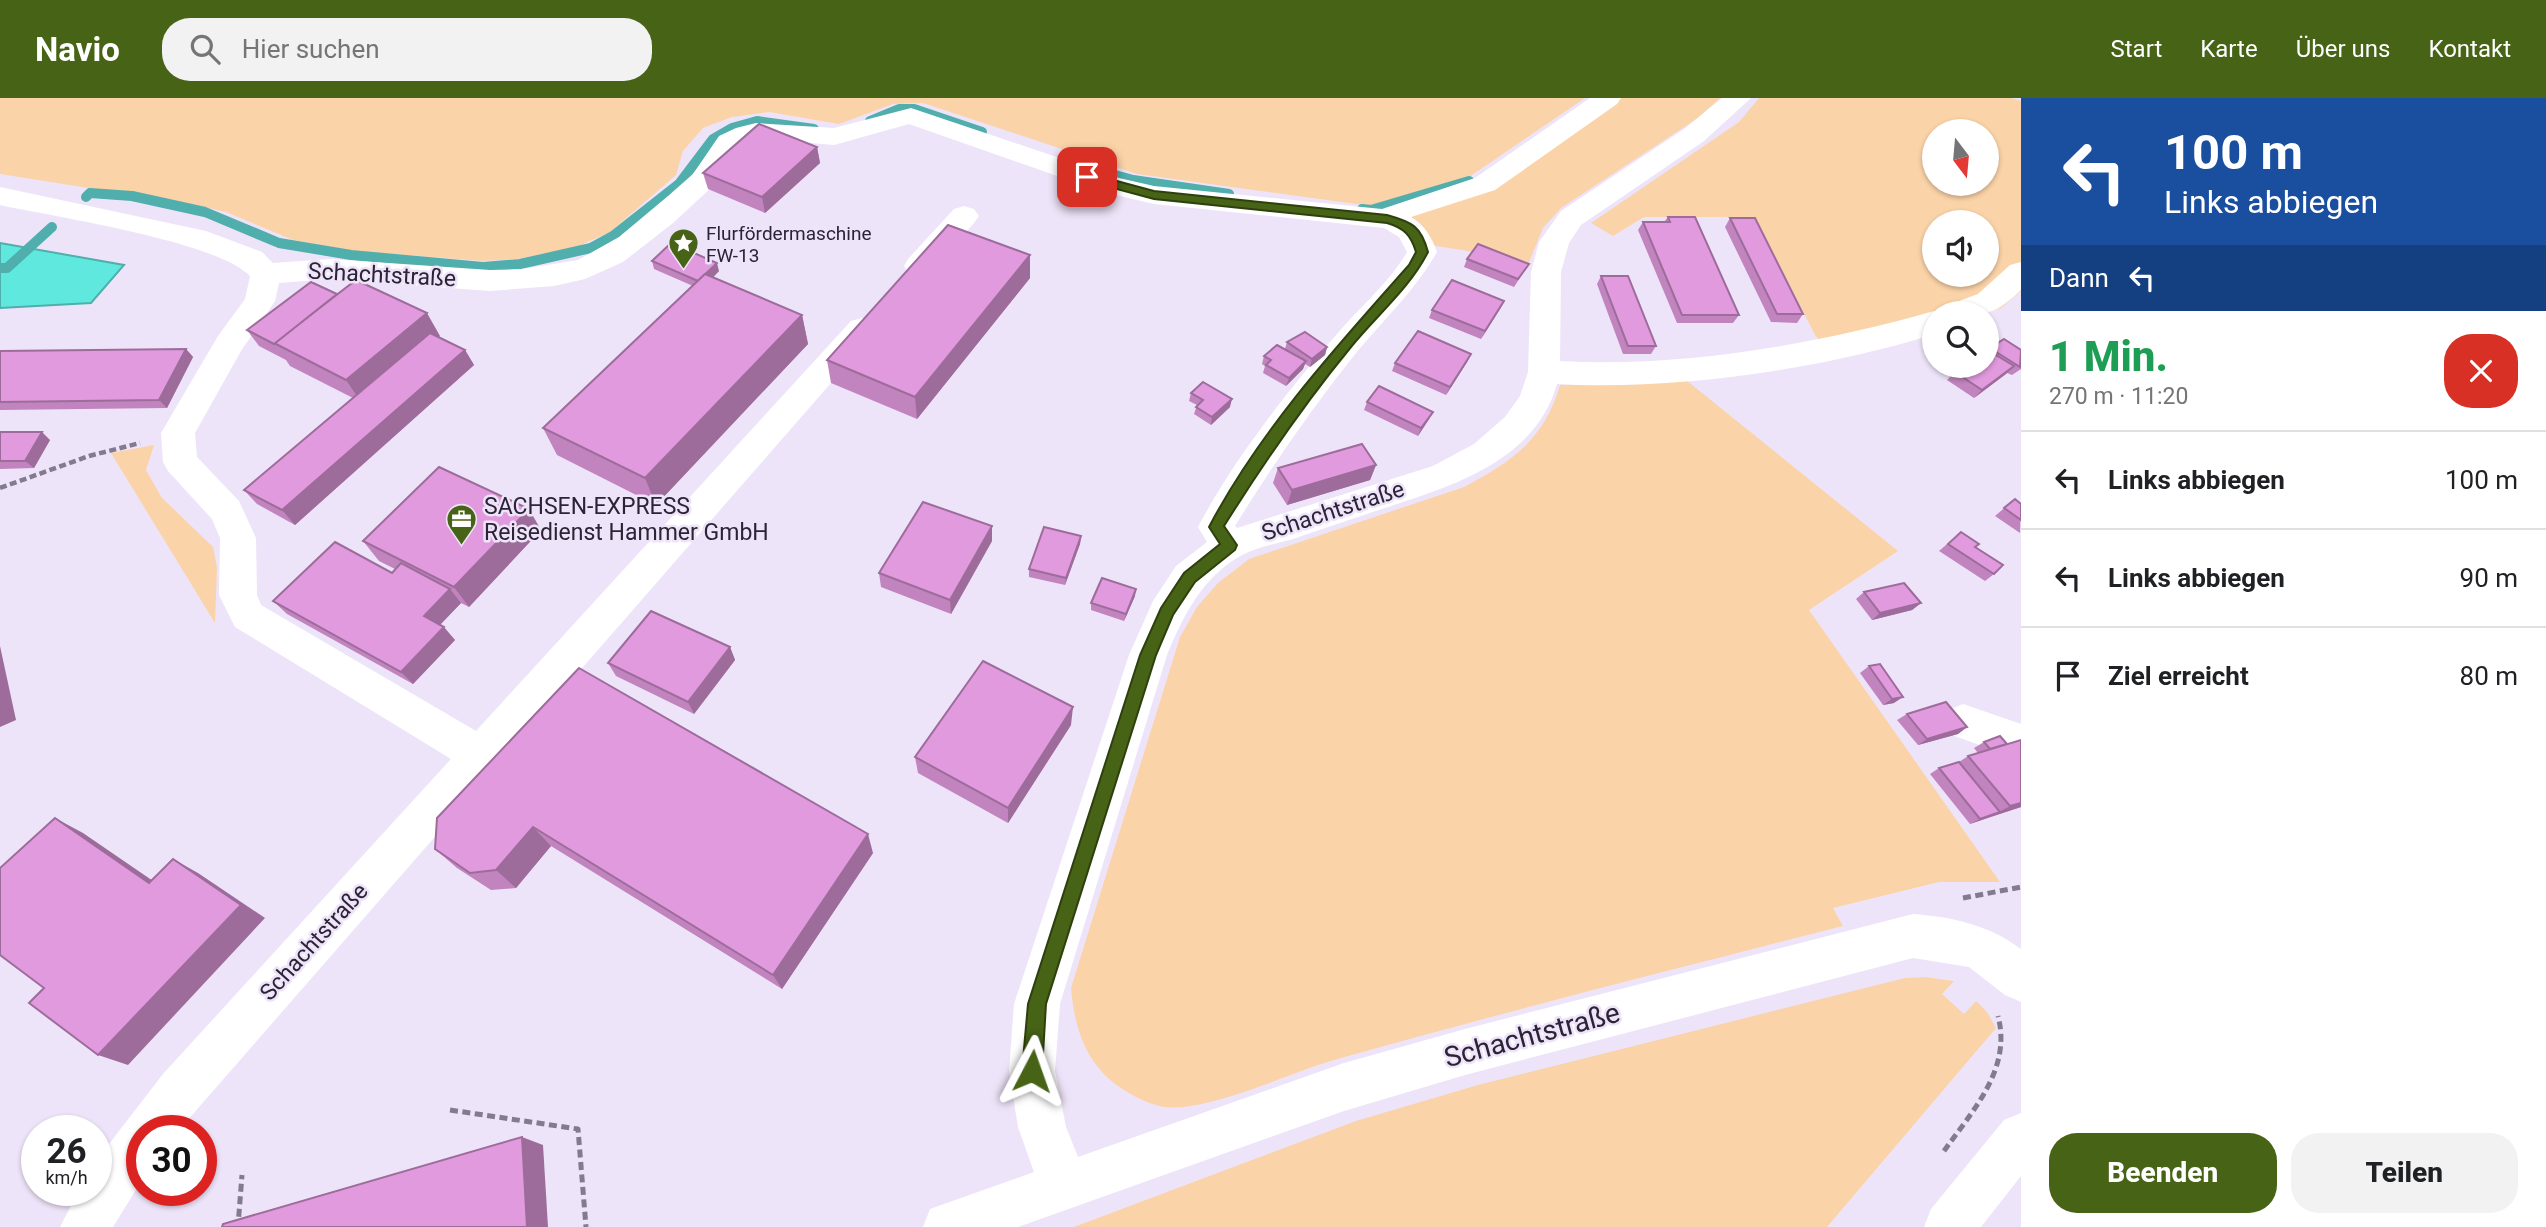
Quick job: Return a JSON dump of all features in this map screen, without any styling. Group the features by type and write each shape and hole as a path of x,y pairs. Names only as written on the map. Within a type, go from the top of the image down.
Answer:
{"street":[{"path":"1387,219 1400,211 1485,184 1608,98"},
{"name":"Schachtstraße","path":"1064,1185 1042,1127 1032,1071 1037,1004 1144,667 1161,623 1189,577 1229,545 1445,475 1486,453 1517,426 1535,399 1544,372 1546,272 1554,242 1559,234 1571,218 1694,135 1738,98"},
{"name":"Schachtstraße","path":"266,274 328,269 514,281 584,269 611,258 705,178 720,151 734,139 753,132 771,130 824,137 846,135 897,117 911,116 1112,186 1154,195 1387,219"},
{"path":"0,196 196,238 251,259 266,274 260,301 229,344 178,433 180,462 227,511 239,538 238,595 248,616 482,755"},
{"name":"Schachtstraße","path":"161,1115 964,216"},
{"path":"1229,545 1216,527 1259,457 1346,344 1414,267 1422,252 1418,236 1403,224 1387,219"},
{"path":"1990,301 2021,272"},
{"path":"1544,372 1644,372 1740,362 1866,342 1922,326"},
{"path":"1963,722 2021,741"},
{"name":"Schachtstraße","path":"948,1227 1344,1087 1428,1062 1913,936 1947,938 1974,945 2010,976"},
{"path":"1949,1227 2021,1137"},
{"path":"86,1227 126,1160"}],"path":[{"path":"0,488 89,456 178,433"},
{"path":"1956,898 1982,896 2021,887"},
{"path":"1944,1151 1993,1077 2003,1048 2010,976"},
{"path":"450,1110 578,1129 586,1227"},
{"path":"235,1227 239,1226 242,1175"}],"shaded area":[{"path":"0,98 1585,98 1469,177 1371,206 1137,174 923,103 893,104 839,124 769,112 732,117 703,128 683,151 676,175 610,232 572,249 517,259 483,261 353,251 293,240 226,212 196,205 0,174"},
{"path":"1619,98 1720,98 1698,118 1561,208 1543,228 1525,272 1474,252 1430,245 1408,215 1492,188"},
{"path":"1759,98 2011,98 2021,101 2021,291 1999,309 1999,301 1922,301 1922,318 1833,355 1815,335 1755,217 1644,217 1613,236 1591,223 1739,122"},
{"path":"0,243 124,265 91,303 0,308"},
{"path":"1686,380 1898,551 1809,610 2000,882 1939,882 1833,908 1843,926 1592,990 1321,1064 1205,1103 1183,1107 1159,1106 1115,1084 1103,1073 1086,1049 1076,1020 1071,988 1180,637 1197,607 1218,583 1249,559 1464,487 1497,468 1535,435 1553,404 1560,385"},
{"path":"154,445 146,470 162,498 213,547 217,568 215,623 111,453"},
{"path":"1925,977 1954,981 1942,994 1964,1014 1976,1001 1987,1012 1996,1028 1827,1227 1074,1227 1356,1121 1478,1085 1905,978"}],"building":[{"path":"759,124 817,147 762,197 703,173"},
{"path":"1668,217 1695,217 1739,315 1682,315 1643,222 1670,222"},
{"path":"1730,218 1755,218 1803,314 1777,314"},
{"path":"948,225 1030,255 915,397 827,360"},
{"path":"671,243 717,263 698,281 652,261"},
{"path":"1478,244 1529,264 1518,279 1467,259"},
{"path":"705,274 802,315 645,478 543,428"},
{"path":"1601,276 1628,276 1656,346 1628,346"},
{"path":"356,280 427,313 346,380 274,343"},
{"path":"1452,280 1504,301 1485,331 1432,310"},
{"path":"311,282 337,294 274,344 247,330"},
{"path":"1418,331 1471,354 1450,387 1395,363"},
{"path":"1305,332 1327,347 1312,359 1287,342"},
{"path":"430,333 465,350 282,510 244,490"},
{"path":"2004,339 2021,350 2020,367 1999,354 1999,342"},
{"path":"1277,345 1306,361 1289,378 1266,365 1271,360 1264,356"},
{"path":"186,349 159,400 0,402 0,351"},
{"path":"1999,357 2014,366 1999,377"},
{"path":"1964,378 1998,378 1982,390"},
{"path":"1203,382 1232,399 1212,417 1196,407 1203,400 1191,393"},
{"path":"1379,386 1433,412 1421,428 1367,402"},
{"path":"0,432 42,432 25,461 0,461"},
{"path":"1362,444 1376,465 1292,490 1278,468"},
{"name":"SACHSEN-EXPRESS Reisedienst Hammer GmbH","path":"439,467 529,509 454,587 363,541"},
{"path":"2015,499 2021,504 2021,520 2004,508"},
{"path":"923,502 992,526 950,600 879,573"},
{"path":"1044,527 1081,536 1066,578 1029,569"},
{"path":"1961,532 1979,544 1975,547 2003,565 1994,574 1948,544"},
{"path":"335,542 392,573 401,563 450,589 424,616 444,627 401,672 273,601"},
{"path":"1102,578 1136,589 1126,614 1091,603"},
{"path":"1904,583 1921,603 1880,613 1864,592"},
{"path":"651,611 730,647 688,702 608,663"},
{"path":"983,661 1073,707 1008,808 915,757"},
{"path":"1880,664 1903,697 1892,699 1869,666"},
{"path":"579,668 868,834 773,975 533,827 496,870 470,873 435,849 437,818"},
{"path":"1946,702 1967,727 1927,739 1907,714"},
{"path":"2000,736 2007,744 1990,749 1984,742"},
{"path":"2021,740 2021,803 2010,806 1968,756"},
{"path":"1959,762 2000,812 1980,819 1939,768"},
{"path":"55,818 149,883 173,859 241,905 98,1055 29,1003 44,988 0,955 0,868"},
{"path":"522,1137 527,1227 222,1227 223,1224"}],"waterway":[{"path":"870,121 899,109 914,109 982,132"},
{"path":"86,197 90,193 132,196 205,212 279,243 351,255 483,267 520,264 591,248 613,236 679,184 713,139 732,128 757,121 814,129"},
{"path":"1065,161 1133,180 1229,194"},
{"path":"1362,209 1371,210 1469,181"},
{"path":"0,268 7,268 52,227"}],"place":[{"name":"Flurfördermaschine FW-13","path":"683,271"},
{"name":"SACHSEN-EXPRESS Reisedienst Hammer GmbH","path":"461,546"}],"route":[{"path":"1032,1071 1037,1004 1148,655 1166,612 1189,577 1229,545 1216,527 1259,457 1346,344 1414,267 1422,252 1418,236 1403,224 1387,219 1154,195 1112,186 1087,177"}]}
